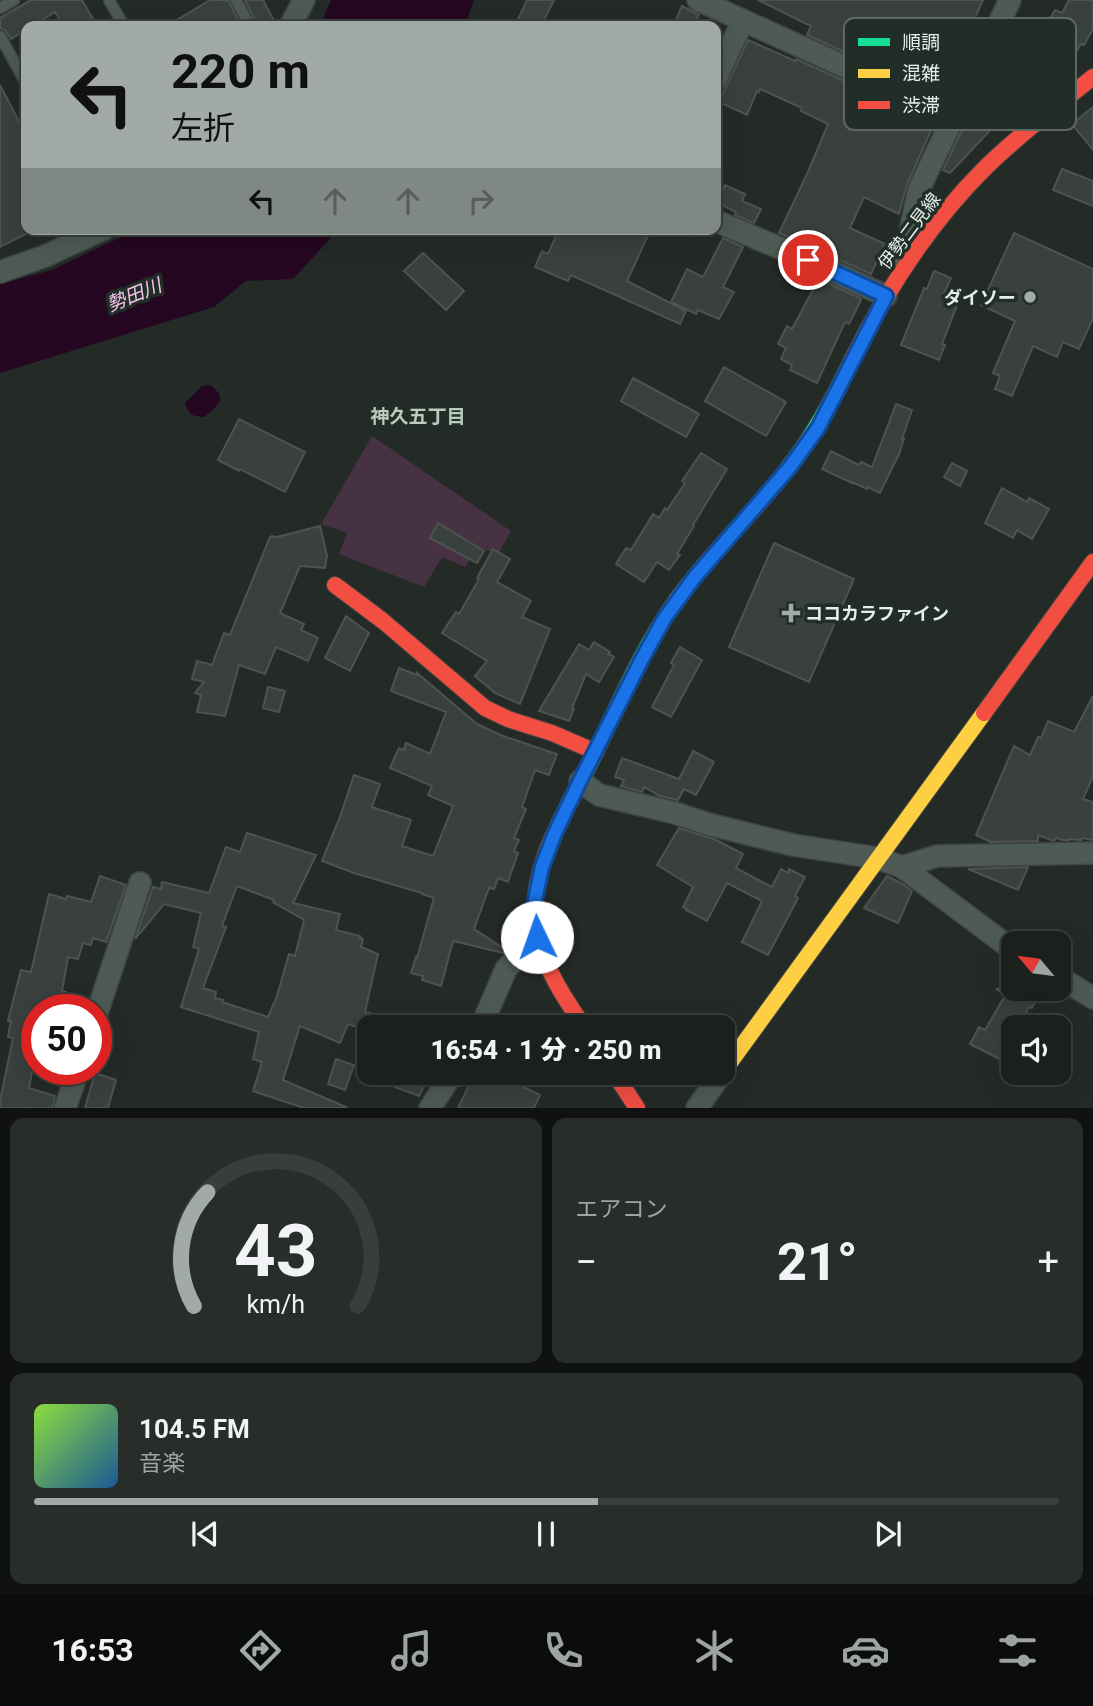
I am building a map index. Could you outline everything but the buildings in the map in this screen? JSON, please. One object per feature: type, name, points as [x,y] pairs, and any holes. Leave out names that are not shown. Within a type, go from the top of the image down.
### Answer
[{"type":"main road","name":"伊勢二見線","points":[[1076,91],[1093,77]]},
{"type":"main road","name":"伊勢二見線","points":[[576,1015],[548,967],[537,937],[535,900],[542,867],[555,833],[642,659],[664,619],[706,562],[790,467],[818,428],[886,296],[931,227],[971,183],[1026,130]]},
{"type":"main road","points":[[735,1054],[1093,562]]},
{"type":"main road","points":[[334,585],[383,621],[485,708],[596,752]]},
{"type":"main road","points":[[622,1085],[637,1108]]},
{"type":"street","points":[[293,21],[304,0]]},
{"type":"street","points":[[698,0],[844,67]]},
{"type":"street","points":[[1001,18],[1010,0]]},
{"type":"street","points":[[721,68],[744,22]]},
{"type":"street","points":[[902,269],[919,189],[947,130]]},
{"type":"street","points":[[721,223],[886,296]]},
{"type":"street","points":[[1,270],[45,256],[91,235]]},
{"type":"street","points":[[580,781],[599,795],[675,813],[733,831],[793,845],[877,858],[902,867],[1001,941]]},
{"type":"street","points":[[902,867],[937,856],[1093,853]]},
{"type":"street","points":[[103,994],[140,883]]},
{"type":"street","points":[[486,1015],[506,969],[537,937]]},
{"type":"street","points":[[1071,984],[1093,998]]},
{"type":"street","points":[[65,1108],[73,1085]]},
{"type":"street","points":[[430,1108],[445,1085]]},
{"type":"street","points":[[697,1108],[713,1085]]},
{"type":"lane","points":[[0,8],[14,0]]},
{"type":"lane","points":[[109,0],[121,21]]},
{"type":"lane","points":[[236,0],[247,21]]},
{"type":"lane","points":[[0,36],[21,74]]},
{"type":"shaded area","points":[[372,436],[511,531],[499,553],[477,548],[465,567],[442,557],[424,587],[339,554],[347,533],[321,524]]},
{"type":"water","points":[[331,0],[474,0],[467,21],[322,21]]},
{"type":"water","name":"勢田川","points":[[125,235],[333,235],[293,279],[246,281],[214,307],[0,373],[0,284],[52,270]]},
{"type":"water","points":[[210,385],[219,393],[220,400],[204,417],[192,414],[185,403],[202,386]]},
{"type":"traffic: fast","points":[[581,781],[638,664],[664,619],[691,581],[795,459],[822,417],[853,358]]},
{"type":"traffic: slow","points":[[735,1055],[984,713]]},
{"type":"traffic: jam","points":[[1076,91],[1093,77]]},
{"type":"traffic: jam","points":[[853,358],[896,281],[929,233],[966,187],[1028,130]]},
{"type":"traffic: jam","points":[[984,713],[1093,562]]},
{"type":"traffic: jam","points":[[335,585],[383,621],[485,708],[596,752]]},
{"type":"traffic: jam","points":[[576,1015],[545,960],[537,935],[535,915],[539,874],[545,855],[581,781]]},
{"type":"traffic: jam","points":[[622,1085],[637,1108]]},
{"type":"place","name":"ダイソー","points":[[1030,297]]},
{"type":"place","name":"ココカラファイン","points":[[791,613]]},
{"type":"district","name":"神久五丁目","points":[[418,416]]},
{"type":"route","points":[[537,937],[535,900],[542,867],[555,833],[642,659],[682,593],[722,543],[790,467],[818,428],[886,296],[808,260]]}]
